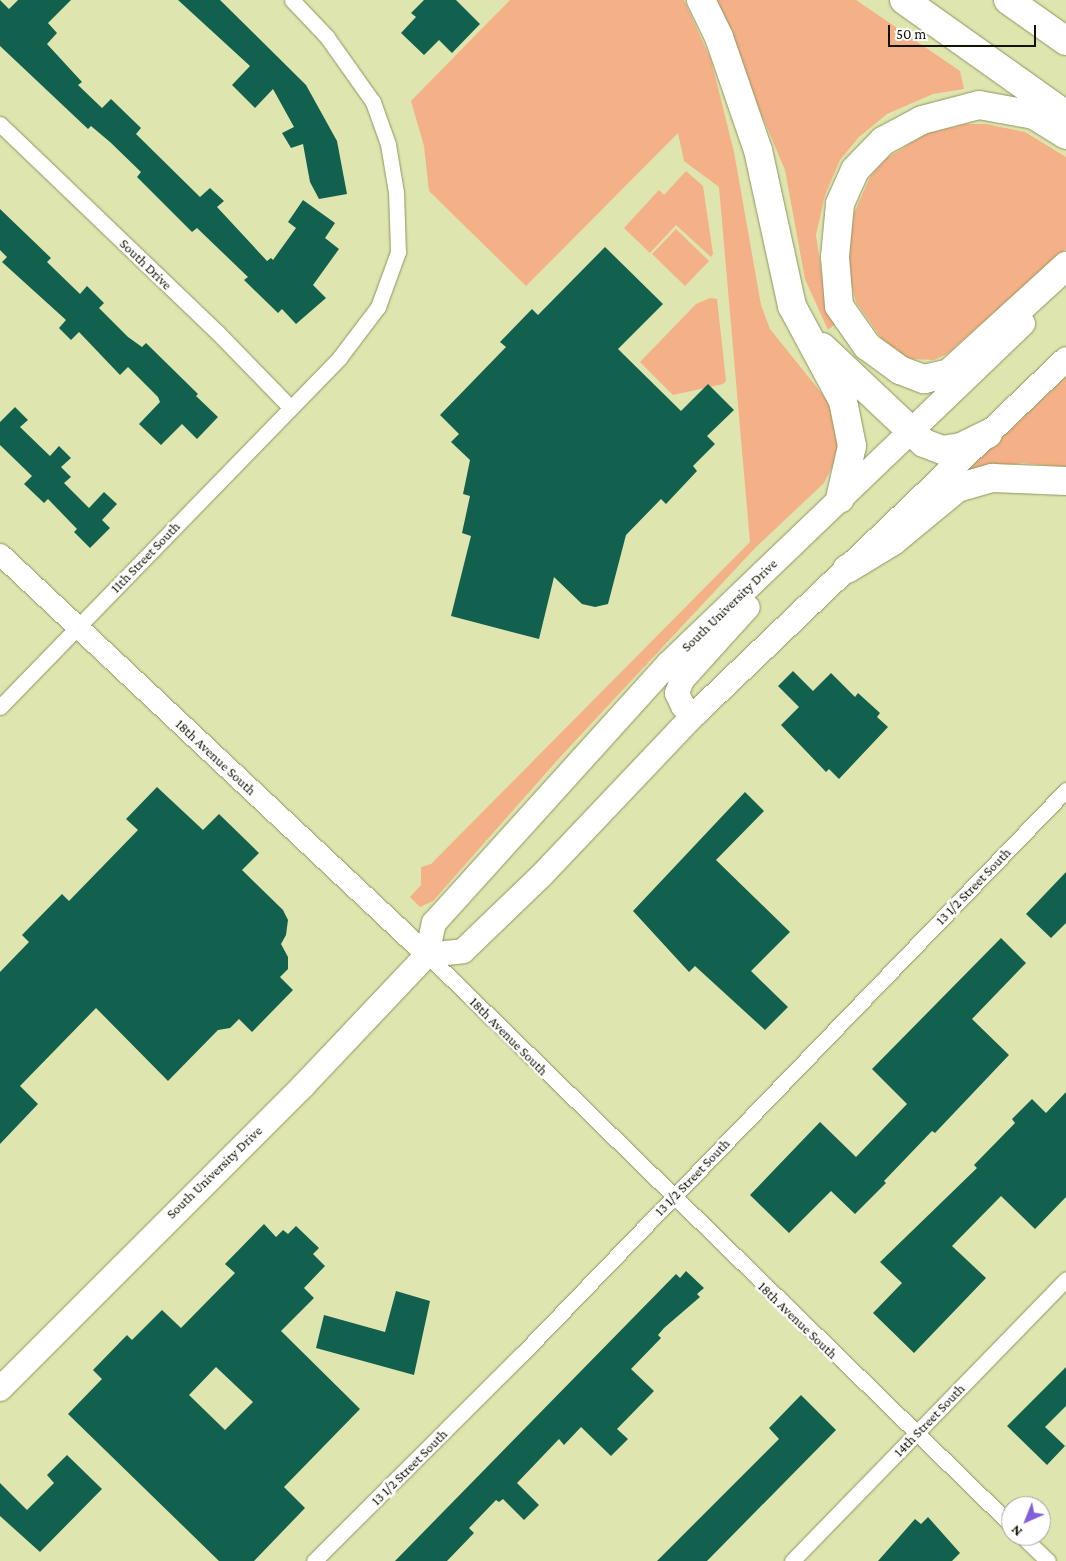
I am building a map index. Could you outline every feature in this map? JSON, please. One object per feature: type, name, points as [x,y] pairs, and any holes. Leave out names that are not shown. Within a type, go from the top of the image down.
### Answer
[{"type":"highway","points":[[701,0],[718,37],[758,150],[792,306],[843,401],[852,446],[840,499]]},
{"type":"highway","points":[[904,0],[1066,115]]},
{"type":"highway","points":[[1008,0],[1066,41]]},
{"type":"highway","points":[[1066,135],[1034,115],[980,105],[922,120],[883,141],[855,170],[840,204],[835,257],[839,306],[867,346],[900,370],[924,379],[949,373],[1066,266]]},
{"type":"highway","points":[[809,337],[924,443],[942,450],[961,447],[988,434]]},
{"type":"highway","points":[[847,569],[893,542],[957,488],[993,478],[1066,481]]},
{"type":"main road","name":"South University Drive","points":[[0,1389],[303,1086],[427,955],[434,923],[668,664],[1066,282]]},
{"type":"main road","points":[[427,955],[463,951],[540,876],[693,716],[1066,359]]},
{"type":"main road","points":[[693,716],[683,706],[677,693],[682,680],[840,499]]},
{"type":"street","name":"11th Street South","points":[[0,707],[289,406],[340,357],[378,307],[398,252],[396,192],[388,144],[374,102],[327,37],[292,0]]},
{"type":"street","name":"South Drive","points":[[0,124],[217,332],[289,406]]},
{"type":"street","name":"18th Avenue South","points":[[0,554],[427,955],[1001,1515]]},
{"type":"street","name":"13 1/2 Street South","points":[[314,1561],[515,1361],[1066,790]]},
{"type":"street","name":"14th Street South","points":[[792,1561],[1066,1280]]},
{"type":"street","points":[[1032,1546],[1048,1561]]},
{"type":"shaded area","points":[[510,0],[684,0],[711,60],[734,152],[761,305],[770,329],[835,410],[842,447],[824,483],[755,548],[562,755],[433,901],[420,907],[410,897],[421,885],[421,867],[431,864],[750,542],[719,187],[684,161],[678,133],[526,286],[429,191],[424,146],[411,101]]},
{"type":"shaded area","points":[[713,0],[856,0],[960,71],[964,89],[933,94],[887,114],[859,137],[840,160],[825,195],[816,235],[823,283],[838,322],[828,330],[805,279],[785,170]]},
{"type":"shaded area","points":[[966,124],[986,124],[1025,132],[1066,157],[1066,249],[947,354],[934,360],[910,359],[888,348],[856,302],[847,269],[852,218],[870,177],[884,160],[925,134]]},
{"type":"shaded area","points":[[686,171],[703,186],[713,254],[711,257],[676,225],[650,253],[624,228],[659,190],[664,195]]},
{"type":"shaded area","points":[[676,229],[709,261],[685,286],[652,254]]},
{"type":"shaded area","points":[[710,298],[717,299],[726,381],[723,384],[673,395],[640,362],[696,304]]},
{"type":"shaded area","points":[[1066,377],[1066,467],[1022,463],[962,475]]},
{"type":"building","points":[[0,0],[9,9],[18,0],[71,0],[48,23],[57,33],[47,44],[82,82],[78,85],[102,108],[111,99],[141,128],[136,134],[200,197],[210,188],[224,201],[217,207],[267,261],[271,258],[273,260],[296,228],[288,222],[303,200],[335,223],[325,238],[339,249],[313,285],[326,298],[296,324],[282,309],[278,313],[244,280],[248,277],[197,228],[192,232],[137,177],[141,172],[110,142],[91,126],[88,129],[0,46]]},
{"type":"building","points":[[178,0],[220,0],[306,85],[337,141],[347,194],[319,199],[310,182],[303,144],[291,148],[282,133],[294,127],[273,89],[255,108],[232,85],[250,66]]},
{"type":"building","points":[[424,0],[456,0],[480,24],[452,53],[439,40],[424,55],[401,33],[416,17],[411,13]]},
{"type":"building","points":[[0,209],[51,258],[47,262],[80,294],[87,286],[104,303],[99,308],[128,337],[142,347],[146,343],[198,394],[196,396],[218,417],[197,439],[182,424],[161,445],[139,424],[160,402],[158,397],[128,367],[120,375],[79,332],[71,340],[59,328],[66,320],[2,262],[7,257],[0,250]]},
{"type":"building","points":[[605,247],[663,304],[618,349],[681,411],[708,384],[734,410],[707,436],[715,444],[693,466],[697,471],[666,504],[661,499],[626,535],[608,604],[595,607],[582,604],[554,577],[539,639],[451,616],[471,536],[462,533],[470,496],[463,494],[470,460],[451,442],[459,434],[440,415],[506,347],[500,342],[532,309],[538,315]]},
{"type":"building","points":[[15,407],[28,420],[20,427],[50,456],[59,446],[71,458],[61,467],[71,477],[64,483],[89,508],[104,492],[117,504],[102,520],[110,528],[90,548],[74,532],[77,529],[48,499],[44,503],[24,484],[32,476],[0,445],[0,422]]},
{"type":"building","points":[[793,671],[813,691],[831,673],[855,697],[858,693],[880,713],[877,717],[888,727],[839,779],[829,769],[826,772],[781,725],[799,707],[778,686]]},
{"type":"building","points":[[157,787],[203,830],[219,814],[259,853],[242,870],[283,910],[288,920],[286,935],[281,944],[288,957],[288,969],[280,977],[293,990],[252,1032],[239,1019],[230,1028],[218,1030],[168,1081],[96,1008],[20,1086],[38,1104],[0,1144],[0,972],[29,942],[22,935],[62,894],[69,901],[138,830],[126,819]]},
{"type":"building","points":[[745,792],[764,811],[716,860],[790,932],[751,971],[788,1007],[765,1030],[695,966],[689,972],[633,911]]},
{"type":"building","points":[[1066,872],[1066,923],[1051,938],[1026,914]]},
{"type":"building","points":[[1001,938],[1026,963],[972,1019],[1009,1055],[935,1133],[932,1131],[884,1181],[886,1183],[855,1214],[831,1191],[789,1233],[750,1195],[820,1122],[856,1157],[907,1104],[872,1069]]},
{"type":"building","points":[[1066,1092],[1066,1197],[1035,1229],[1001,1196],[952,1246],[986,1278],[914,1353],[873,1313],[902,1283],[880,1262],[977,1168],[974,1165],[1015,1123],[1012,1119],[1032,1099],[1046,1113]]},
{"type":"building","points":[[264,1224],[276,1237],[283,1230],[288,1234],[296,1226],[319,1248],[313,1254],[325,1266],[304,1288],[314,1298],[281,1331],[360,1409],[284,1487],[305,1508],[254,1561],[219,1561],[68,1414],[102,1379],[93,1370],[127,1335],[132,1340],[162,1310],[181,1328],[235,1273],[225,1264]],"holes":[[[216,1367],[253,1402],[225,1430],[189,1395]]]},
{"type":"building","points":[[686,1271],[704,1288],[697,1294],[700,1297],[664,1328],[658,1335],[661,1338],[631,1369],[654,1391],[617,1429],[628,1439],[611,1456],[581,1427],[564,1445],[559,1439],[517,1483],[539,1505],[524,1520],[503,1499],[499,1502],[496,1500],[469,1528],[474,1533],[447,1561],[395,1561],[676,1274],[680,1278]]},
{"type":"building","points":[[396,1291],[430,1301],[414,1375],[316,1348],[324,1315],[385,1332]]},
{"type":"building","points":[[1066,1367],[1066,1406],[1045,1427],[1065,1446],[1047,1465],[1007,1426]]},
{"type":"building","points":[[801,1395],[836,1430],[707,1561],[657,1561],[779,1439],[769,1428]]},
{"type":"building","points":[[67,1455],[102,1489],[40,1552],[0,1516],[0,1483],[27,1510],[54,1483],[47,1475]]},
{"type":"building","points":[[928,1517],[960,1553],[952,1561],[878,1561],[915,1519],[921,1524]]}]
